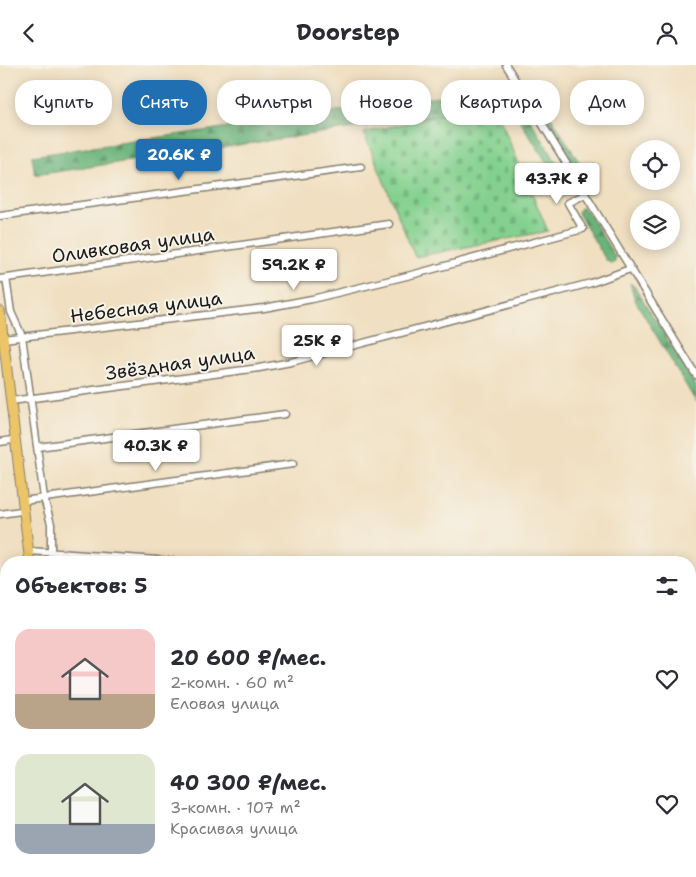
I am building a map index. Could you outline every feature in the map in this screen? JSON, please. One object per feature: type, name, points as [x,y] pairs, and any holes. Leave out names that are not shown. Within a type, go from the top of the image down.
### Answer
[{"type":"main road","points":[[0,311],[2,369],[27,556]]},
{"type":"main road","points":[[2,340],[29,556]]},
{"type":"street","points":[[506,65],[696,375]]},
{"type":"street","points":[[0,216],[361,167]]},
{"type":"street","name":"Небесная улица","points":[[2,340],[264,308],[312,299],[415,274],[583,229],[568,203],[584,195]]},
{"type":"street","name":"Оливковая улица","points":[[3,279],[389,224]]},
{"type":"street","name":"Звёздная улица","points":[[11,401],[291,362],[612,277],[630,269]]},
{"type":"street","points":[[3,279],[10,308],[22,337],[44,498],[51,524],[52,553]]},
{"type":"street","points":[[38,447],[285,414]]},
{"type":"street","points":[[0,441],[12,440]]},
{"type":"street","points":[[23,501],[293,464]]},
{"type":"street","points":[[0,514],[21,511]]},
{"type":"street","points":[[29,551],[97,556]]},
{"type":"green space","points":[[441,96],[441,115],[431,117],[431,97]]},
{"type":"green space","points":[[341,110],[341,125],[374,125],[35,175],[32,156],[242,125],[331,125],[331,112]]},
{"type":"green space","points":[[441,115],[441,125],[502,125],[548,231],[415,257],[364,133],[398,125],[431,125],[431,117]]},
{"type":"green space","points":[[523,125],[533,125],[567,179],[560,184]]},
{"type":"green space","points":[[546,125],[556,125],[588,176],[581,181]]},
{"type":"green space","points":[[580,208],[588,212],[615,257],[615,262],[612,264],[606,260],[579,215],[578,211]]},
{"type":"green space","points":[[630,283],[635,287],[696,386],[696,402],[635,300]]}]
